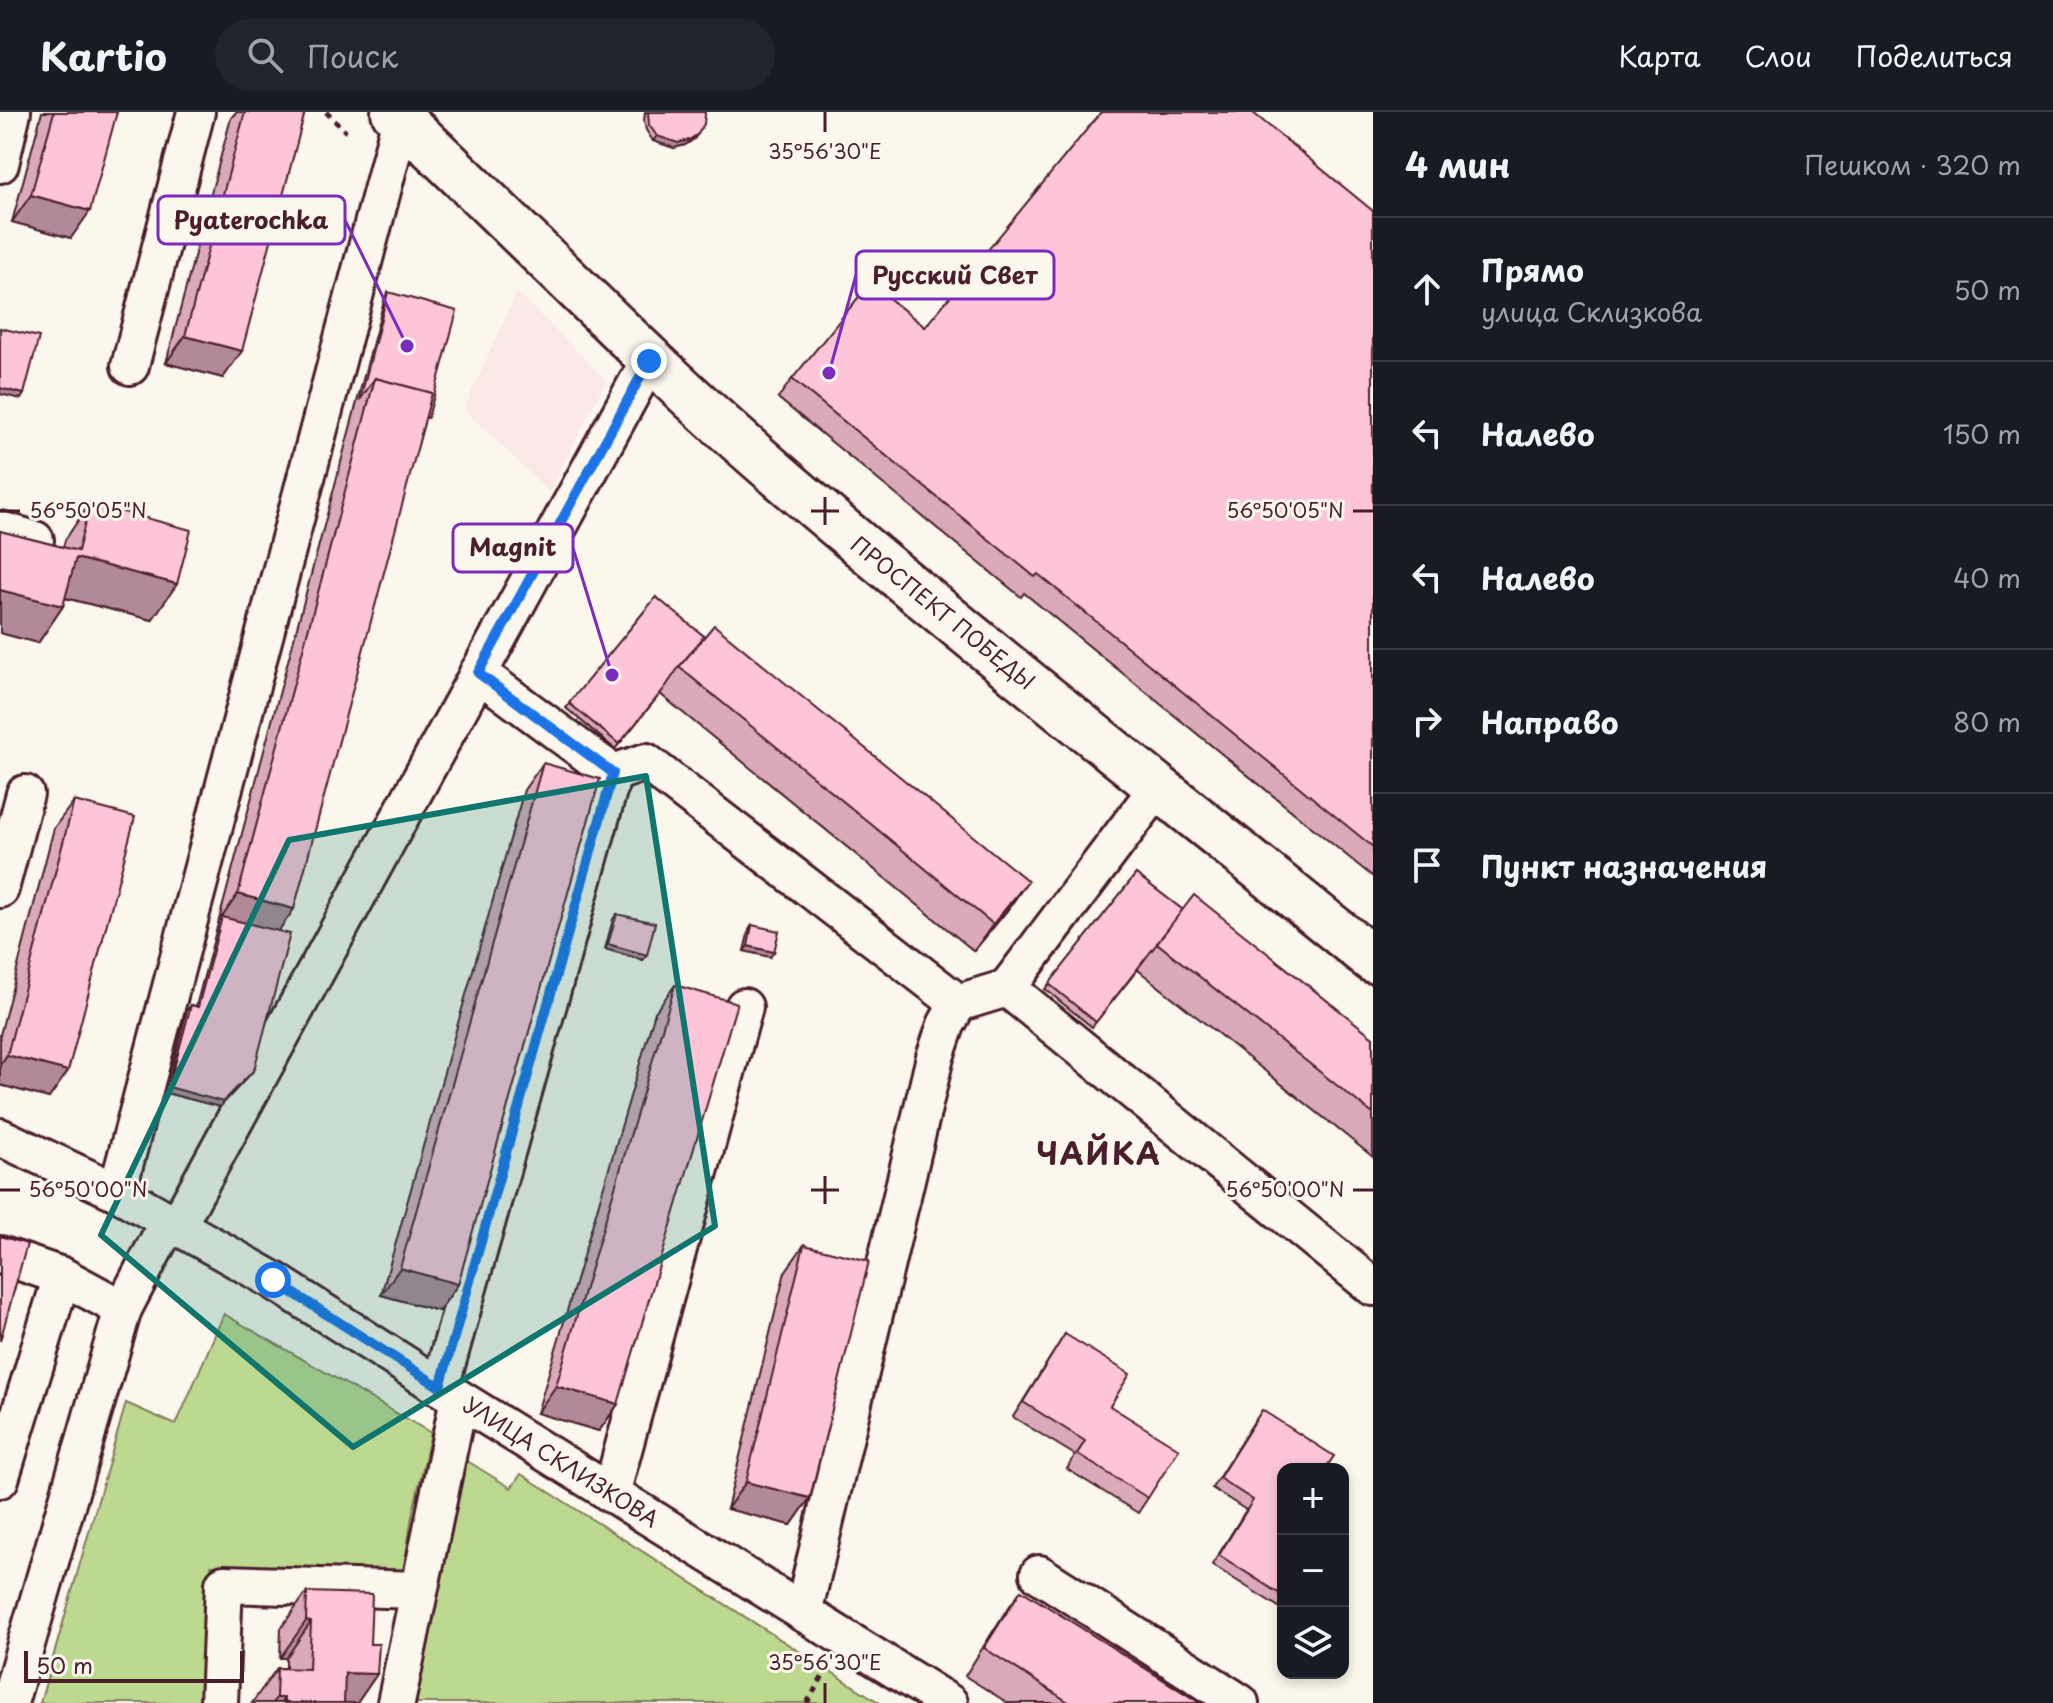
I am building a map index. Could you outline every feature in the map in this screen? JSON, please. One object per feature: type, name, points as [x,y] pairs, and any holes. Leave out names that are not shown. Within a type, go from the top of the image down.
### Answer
[{"type":"main road","name":"ПРОСПЕКТ ПОБЕДЫ","points":[[409,119],[649,361],[790,486],[992,654],[1373,960]]},
{"type":"street","points":[[0,164],[12,112]]},
{"type":"street","points":[[130,366],[196,112]]},
{"type":"street","points":[[117,1192],[409,119]]},
{"type":"street","points":[[9,1703],[123,1309],[161,1236],[178,1224],[649,361]]},
{"type":"street","points":[[0,530],[35,540]]},
{"type":"street","points":[[478,673],[613,773]]},
{"type":"street","points":[[613,773],[646,762],[958,1003]]},
{"type":"street","points":[[396,1703],[419,1590],[450,1393],[613,773]]},
{"type":"street","points":[[803,1613],[935,1057],[946,1025],[958,1003],[1007,988],[1159,786]]},
{"type":"street","points":[[0,889],[25,794]]},
{"type":"street","points":[[1007,988],[1373,1287]]},
{"type":"street","points":[[611,1494],[744,1007]]},
{"type":"street","name":"УЛИЦА СКЛИЗКОВА","points":[[0,1137],[117,1192],[273,1280],[949,1703]]},
{"type":"street","points":[[0,1255],[62,1276],[123,1309]]},
{"type":"street","points":[[0,1479],[62,1276]]},
{"type":"street","points":[[1039,1574],[1240,1703]]},
{"type":"street","points":[[219,1703],[224,1584],[419,1590]]},
{"type":"path","points":[[326,112],[346,132]]},
{"type":"path","points":[[807,1703],[835,1657]]},
{"type":"highlighted area","points":[[646,776],[715,1226],[353,1447],[101,1235],[289,840]]},
{"type":"shaded area","points":[[517,292],[606,380],[549,492],[464,409]]},
{"type":"green space","points":[[224,1314],[431,1433],[412,1516],[403,1575],[211,1566],[205,1703],[40,1703],[126,1403],[176,1425]]},
{"type":"green space","points":[[456,1454],[511,1488],[521,1474],[880,1703],[408,1703]]},
{"type":"building","points":[[54,112],[117,112],[90,211],[31,195]]},
{"type":"building","points":[[245,112],[305,112],[242,351],[185,336]]},
{"type":"building","points":[[648,112],[705,112],[704,124],[698,134],[678,143],[657,136],[649,125]]},
{"type":"building","points":[[1101,112],[1252,112],[1373,211],[1373,847],[1038,574],[1035,577],[792,379],[870,283],[925,327]]},
{"type":"building","points":[[388,292],[457,311],[428,418],[425,417],[432,393],[375,378],[360,400]]},
{"type":"building","points":[[0,328],[39,337],[24,394],[0,388]]},
{"type":"building","points":[[375,378],[432,393],[294,909],[238,894]]},
{"type":"building","points":[[90,503],[191,530],[177,584],[76,558],[63,606],[0,590],[0,531],[78,551]]},
{"type":"building","points":[[656,597],[704,636],[619,744],[569,703]]},
{"type":"building","points":[[714,625],[1028,881],[993,924],[679,667]]},
{"type":"building","points":[[543,763],[600,779],[458,1284],[400,1268]]},
{"type":"building","points":[[74,801],[135,817],[68,1071],[7,1055]]},
{"type":"building","points":[[1136,874],[1183,910],[1096,1022],[1049,984]]},
{"type":"building","points":[[1194,895],[1373,1037],[1373,1114],[1157,943]]},
{"type":"building","points":[[617,914],[655,923],[647,955],[608,944]]},
{"type":"building","points":[[222,917],[290,934],[254,1070],[223,1102],[169,1087],[191,1005],[198,1007]]},
{"type":"building","points":[[752,925],[779,931],[774,952],[748,946]]},
{"type":"building","points":[[675,985],[737,1003],[618,1404],[556,1386]]},
{"type":"building","points":[[0,1236],[27,1244],[0,1341]]},
{"type":"building","points":[[804,1245],[869,1261],[810,1498],[746,1482]]},
{"type":"building","points":[[1065,1334],[1130,1374],[1110,1406],[1179,1449],[1148,1498],[1077,1454],[1085,1441],[1023,1402]]},
{"type":"building","points":[[1262,1410],[1334,1456],[1329,1463],[1277,1463],[1277,1592],[1219,1555],[1253,1500],[1219,1478]]},
{"type":"building","points":[[1021,1590],[1200,1703],[1070,1703],[984,1648]]},
{"type":"building","points":[[307,1592],[372,1594],[370,1644],[379,1644],[377,1674],[345,1673],[344,1703],[284,1703],[284,1698],[276,1698],[277,1668],[309,1669],[311,1622],[306,1621]]},
{"type":"place","name":"Pyaterochka","points":[[407,346]]},
{"type":"place","name":"Русский Свет","points":[[829,373]]},
{"type":"place","name":"Magnit","points":[[612,675]]},
{"type":"district","name":"ЧАЙКА","points":[[1099,1155]]},
{"type":"route","points":[[273,1280],[440,1387],[613,773],[478,673],[649,361]]}]
